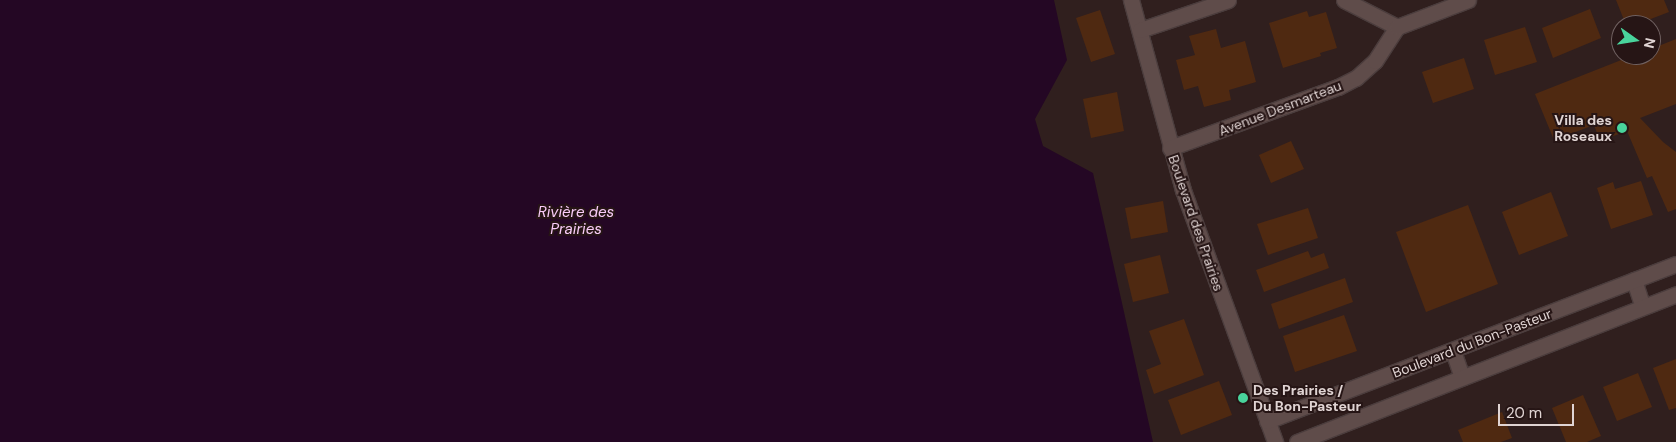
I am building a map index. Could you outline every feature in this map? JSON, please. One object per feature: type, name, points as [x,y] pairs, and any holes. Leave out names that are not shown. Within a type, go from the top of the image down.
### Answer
[{"type":"street","name":"Boulevard des Prairies","points":[[1131,0],[1170,148],[1200,240],[1275,442]]},
{"type":"street","points":[[1140,30],[1228,0]]},
{"type":"street","points":[[1344,0],[1398,27],[1468,0]]},
{"type":"street","name":"Avenue Desmarteau","points":[[1170,148],[1347,83],[1375,61],[1398,27]]},
{"type":"street","name":"Boulevard du Bon-Pasteur","points":[[1267,421],[1676,264]]},
{"type":"street","points":[[1634,280],[1643,307]]},
{"type":"street","name":"Boulevard du Bon-Pasteur","points":[[1297,442],[1676,294]]},
{"type":"street","points":[[1452,351],[1462,377]]},
{"type":"water","name":"Rivière des Prairies","points":[[0,0],[1054,0],[1067,60],[1035,119],[1043,146],[1093,173],[1153,442],[0,442]]},
{"type":"building","points":[[1616,0],[1664,0],[1669,12],[1661,15],[1622,15]]},
{"type":"building","points":[[1590,9],[1601,38],[1553,58],[1542,28]]},
{"type":"building","points":[[1100,10],[1115,54],[1091,62],[1076,18]]},
{"type":"building","points":[[1307,11],[1309,17],[1326,12],[1337,48],[1320,53],[1321,56],[1283,68],[1269,23]]},
{"type":"building","points":[[1525,27],[1537,62],[1495,75],[1484,40]]},
{"type":"building","points":[[1216,29],[1221,48],[1245,41],[1256,82],[1229,90],[1231,100],[1204,107],[1198,86],[1184,90],[1176,60],[1195,55],[1189,36]]},
{"type":"building","name":"Villa des Roseaux","points":[[1676,39],[1676,104],[1640,118],[1663,142],[1676,152],[1676,209],[1668,212],[1652,176],[1647,178],[1627,131],[1600,141],[1594,125],[1554,140],[1535,94],[1611,64],[1661,65],[1661,45]]},
{"type":"building","points":[[1464,58],[1474,89],[1433,103],[1422,72]]},
{"type":"building","points":[[1117,92],[1124,131],[1091,138],[1083,99]]},
{"type":"building","points":[[1291,141],[1304,169],[1271,183],[1259,155]]},
{"type":"building","points":[[1641,181],[1653,215],[1611,229],[1597,188],[1613,182],[1615,189]]},
{"type":"building","points":[[1551,192],[1568,236],[1519,255],[1502,212]]},
{"type":"building","points":[[1163,201],[1168,232],[1131,239],[1125,208]]},
{"type":"building","points":[[1468,205],[1498,284],[1426,312],[1396,232]]},
{"type":"building","points":[[1308,208],[1318,238],[1268,255],[1257,224]]},
{"type":"building","points":[[1308,251],[1311,258],[1324,253],[1329,268],[1264,292],[1256,270]]},
{"type":"building","points":[[1160,255],[1169,293],[1133,302],[1124,264]]},
{"type":"building","points":[[1345,278],[1353,302],[1279,329],[1271,304]]},
{"type":"building","points":[[1344,315],[1357,351],[1295,372],[1283,336]]},
{"type":"building","points":[[1184,319],[1204,375],[1154,394],[1146,370],[1161,364],[1149,331]]},
{"type":"building","points":[[1676,359],[1676,408],[1669,410],[1653,368]]},
{"type":"building","points":[[1638,373],[1652,407],[1617,421],[1603,387]]},
{"type":"building","points":[[1219,381],[1232,415],[1181,435],[1168,400]]},
{"type":"building","points":[[1583,395],[1601,436],[1587,442],[1566,442],[1552,408]]},
{"type":"building","points":[[1502,412],[1512,438],[1501,442],[1463,442],[1458,430]]},
{"type":"place","name":"Villa des Roseaux","points":[[1622,128]]},
{"type":"place","name":"Des Prairies / Du Bon-Pasteur","points":[[1243,398]]}]
